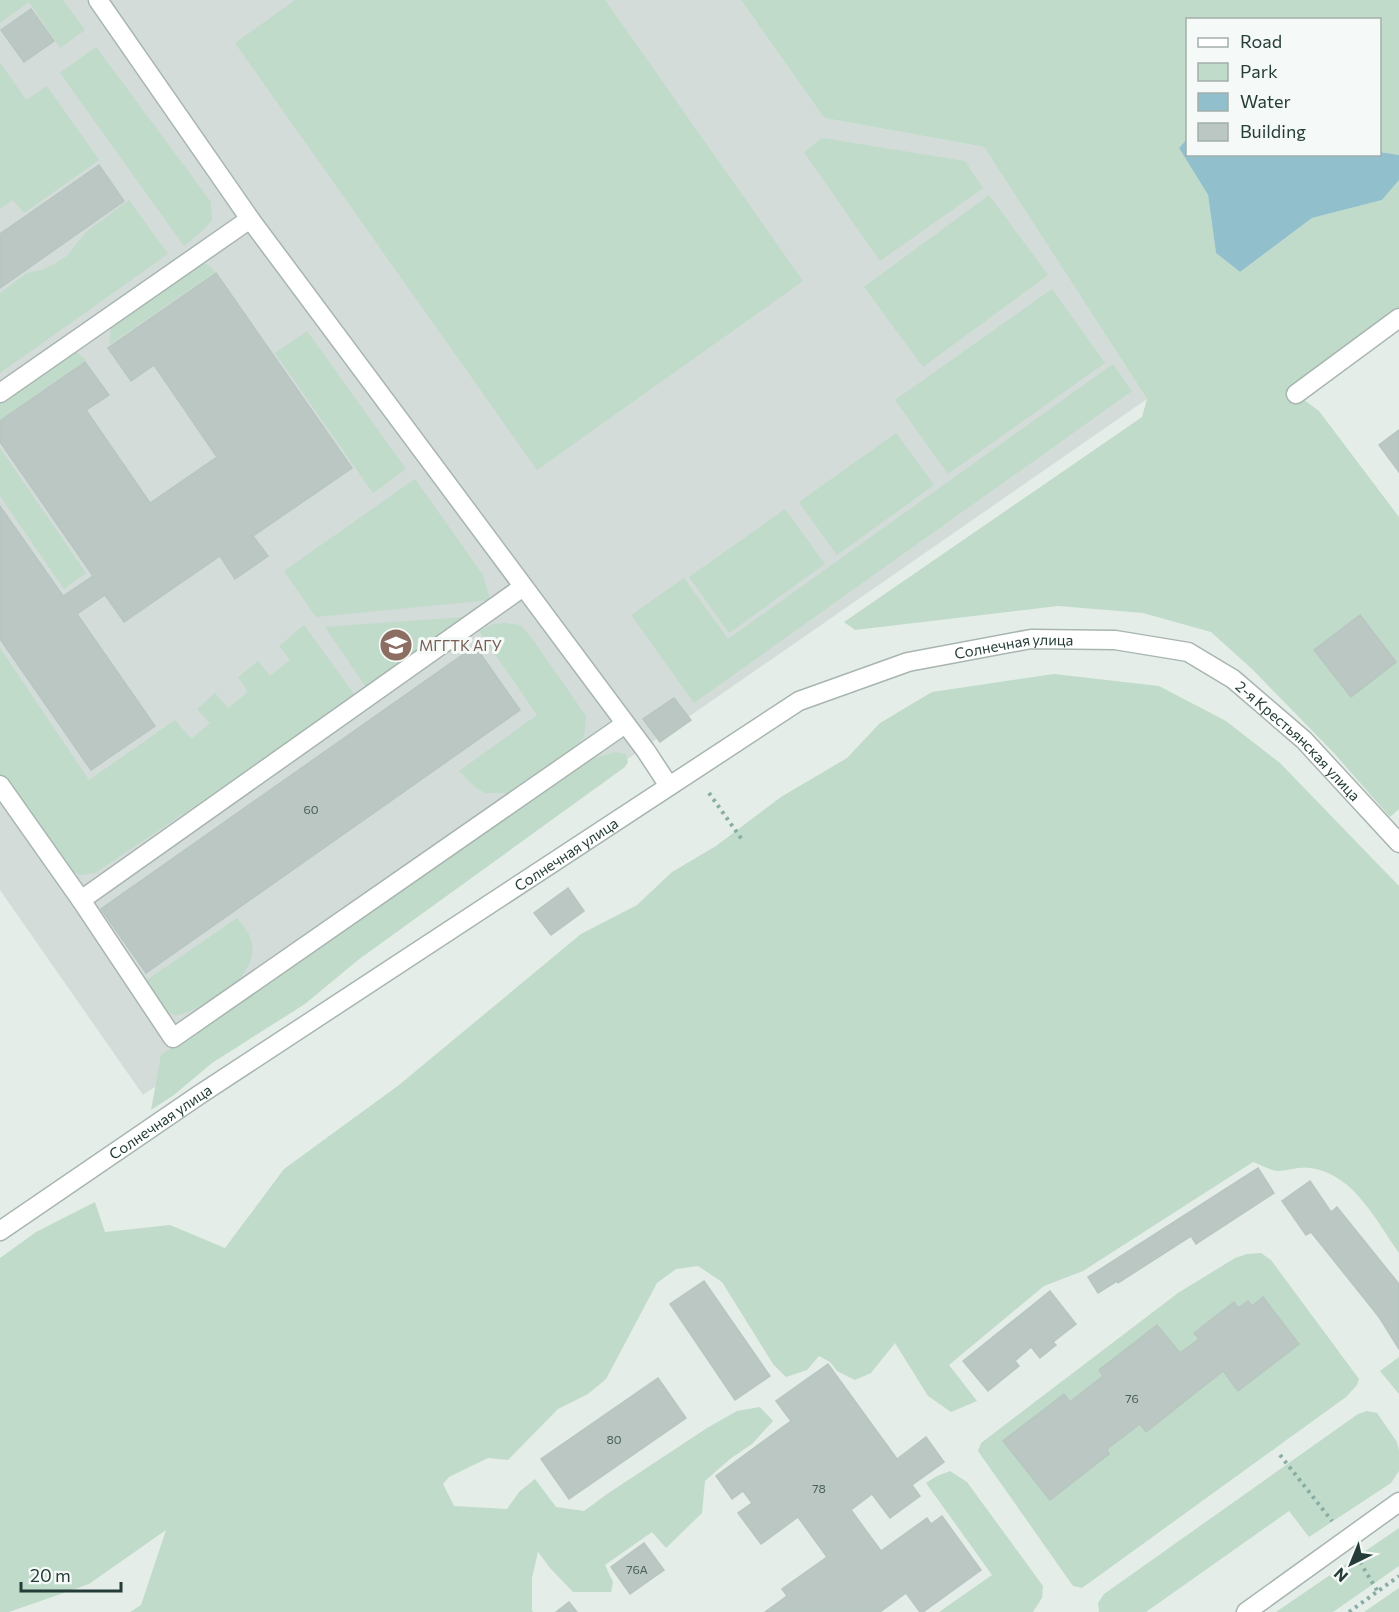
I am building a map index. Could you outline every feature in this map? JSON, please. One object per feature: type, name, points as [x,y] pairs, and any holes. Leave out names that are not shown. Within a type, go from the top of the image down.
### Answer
[{"type":"street","points":[[98,0],[250,219],[646,751],[669,786]]},
{"type":"street","points":[[0,393],[250,219]]},
{"type":"street","points":[[1296,394],[1399,318]]},
{"type":"street","points":[[81,900],[524,587]]},
{"type":"street","name":"Солнечная улица","points":[[0,1232],[209,1088],[798,701],[908,662],[1030,639],[1115,640],[1188,652]]},
{"type":"street","name":"2-я Крестьянская улица","points":[[1188,652],[1233,679],[1304,740],[1397,836]]},
{"type":"street","points":[[0,785],[81,900],[173,1038],[625,724]]},
{"type":"street","points":[[1246,1612],[1399,1502]]},
{"type":"path","points":[[710,793],[743,841]]},
{"type":"path","points":[[1349,1612],[1399,1576]]},
{"type":"shaded area","name":"МГГТК АГУ","points":[[0,0],[741,0],[824,118],[984,147],[1147,399],[143,1095],[0,890]]},
{"type":"green space","points":[[0,0],[63,0],[85,30],[60,48],[29,2],[0,23]]},
{"type":"green space","points":[[295,0],[605,0],[803,281],[537,470],[235,43]]},
{"type":"green space","points":[[741,0],[1399,0],[1399,155],[1381,152],[1381,18],[1186,18],[1186,140],[1179,148],[1208,195],[1216,253],[1240,272],[1312,218],[1382,200],[1399,180],[1399,318],[1296,394],[1319,411],[1399,517],[1399,809],[1390,817],[1333,752],[1252,669],[1211,632],[1143,613],[1058,606],[855,630],[844,622],[1142,417],[1147,399],[984,147],[824,118]]},
{"type":"green space","points":[[96,47],[211,202],[212,220],[184,246],[60,73]]},
{"type":"green space","points":[[0,62],[26,100],[47,86],[99,160],[24,213],[13,200],[0,209]]},
{"type":"green space","points":[[822,138],[965,161],[983,188],[880,261],[804,152]]},
{"type":"green space","points":[[989,195],[1048,275],[923,367],[864,287]]},
{"type":"green space","points":[[129,200],[168,254],[0,373],[0,293],[27,273],[41,270],[67,256],[86,232]]},
{"type":"green space","points":[[206,264],[215,272],[109,345],[111,328],[114,324],[193,269]]},
{"type":"green space","points":[[1052,289],[1105,363],[948,474],[895,400]]},
{"type":"green space","points":[[307,331],[406,469],[373,493],[275,353]]},
{"type":"green space","points":[[73,352],[86,360],[0,420],[0,400]]},
{"type":"green space","points":[[1113,364],[1132,391],[694,703],[631,615],[684,578],[728,639]]},
{"type":"green space","points":[[896,433],[934,485],[837,555],[799,502]]},
{"type":"green space","points":[[0,448],[86,573],[64,589],[0,496]]},
{"type":"green space","points":[[415,479],[483,575],[490,600],[316,617],[284,571]]},
{"type":"green space","points":[[785,509],[825,564],[729,633],[689,577]]},
{"type":"green space","points":[[464,617],[366,687],[325,627]]},
{"type":"green space","points":[[494,624],[520,625],[531,637],[586,716],[584,737],[573,749],[529,782],[508,793],[485,793],[475,787],[459,771],[537,715],[479,631]]},
{"type":"green space","points":[[304,625],[354,694],[329,716],[95,873],[80,875],[65,868],[0,780],[0,648],[89,780],[175,720],[191,739],[210,723],[197,709],[215,693],[228,708],[248,692],[238,677],[258,661],[270,676],[290,660],[279,646]]},
{"type":"green space","points":[[1054,674],[1159,686],[1226,721],[1280,763],[1399,886],[1399,1253],[1363,1201],[1340,1180],[1326,1172],[1311,1168],[1276,1171],[1253,1162],[1083,1271],[1044,1286],[949,1365],[977,1401],[951,1412],[928,1396],[895,1343],[871,1373],[855,1380],[837,1371],[830,1362],[819,1356],[807,1370],[786,1377],[773,1364],[722,1282],[698,1266],[676,1269],[657,1283],[606,1379],[588,1394],[558,1409],[508,1460],[488,1458],[449,1477],[443,1484],[454,1506],[507,1509],[519,1492],[535,1479],[556,1507],[584,1511],[707,1428],[737,1411],[760,1407],[773,1421],[752,1444],[730,1459],[705,1481],[702,1513],[666,1548],[652,1532],[605,1565],[613,1582],[611,1592],[573,1592],[538,1552],[532,1578],[533,1612],[130,1612],[141,1605],[166,1530],[89,1584],[9,1612],[0,1612],[0,1258],[36,1232],[95,1202],[105,1232],[170,1225],[225,1248],[284,1169],[399,1085],[581,934],[637,905],[672,872],[716,846],[781,797],[847,758],[880,723],[932,692]]},
{"type":"green space","points":[[615,752],[626,754],[628,762],[625,767],[358,960],[305,1004],[212,1063],[174,1095],[151,1110],[161,1055],[595,758]]},
{"type":"green space","points":[[237,918],[249,935],[253,950],[246,970],[236,983],[207,1003],[189,1012],[170,1014],[157,1002],[144,982]]},
{"type":"green space","points":[[1261,1253],[1271,1260],[1359,1379],[1357,1385],[1346,1397],[1082,1588],[1073,1586],[978,1451],[981,1443],[1178,1293],[1235,1258]]},
{"type":"green space","points":[[1399,1357],[1399,1394],[1380,1371]]},
{"type":"green space","points":[[1367,1411],[1377,1413],[1397,1442],[1399,1471],[1391,1483],[1309,1537],[1289,1511],[1146,1612],[1099,1612],[1098,1603],[1104,1594],[1358,1414]]},
{"type":"green space","points":[[950,1471],[967,1482],[1043,1586],[1042,1598],[1033,1612],[939,1612],[992,1575],[926,1483]]},
{"type":"green space","points":[[1399,1528],[1399,1566],[1333,1612],[1276,1612]]},
{"type":"green space","points":[[1399,1588],[1399,1612],[1364,1612]]},
{"type":"water","points":[[1186,140],[1186,156],[1381,156],[1381,152],[1399,155],[1399,180],[1382,200],[1312,218],[1240,272],[1216,253],[1208,195],[1179,148]]},
{"type":"building","points":[[31,9],[54,41],[24,62],[1,30]]},
{"type":"building","points":[[99,165],[124,201],[0,288],[0,234]]},
{"type":"building","points":[[216,273],[352,468],[253,536],[268,556],[235,579],[220,556],[124,622],[105,595],[77,614],[155,726],[91,770],[0,639],[0,506],[63,596],[93,576],[0,442],[0,421],[85,362],[109,395],[86,410],[150,503],[217,457],[154,365],[131,381],[108,348]]},
{"type":"building","points":[[1399,430],[1399,472],[1379,445]]},
{"type":"building","points":[[1360,615],[1396,662],[1351,697],[1314,650]]},
{"type":"building","points":[[475,646],[520,710],[146,973],[101,909]]},
{"type":"building","points":[[674,698],[691,720],[660,742],[643,719]]},
{"type":"building","points":[[568,888],[584,911],[551,935],[534,913]]},
{"type":"building","points":[[1258,1168],[1274,1193],[1196,1244],[1191,1236],[1118,1283],[1117,1281],[1098,1293],[1088,1277]]},
{"type":"building","points":[[1310,1181],[1331,1212],[1337,1207],[1399,1284],[1399,1349],[1379,1317],[1311,1232],[1306,1235],[1282,1201]]},
{"type":"building","points":[[704,1281],[770,1376],[735,1400],[670,1304]]},
{"type":"building","points":[[1050,1291],[1076,1324],[1053,1342],[1056,1345],[1040,1358],[1031,1347],[1015,1361],[1019,1366],[988,1391],[963,1361]]},
{"type":"building","points":[[1263,1297],[1299,1344],[1238,1391],[1223,1371],[1146,1432],[1140,1424],[1107,1449],[1109,1454],[1050,1500],[1003,1441],[1064,1394],[1070,1402],[1103,1376],[1099,1370],[1157,1325],[1180,1353],[1199,1339],[1194,1333],[1234,1302],[1238,1308],[1248,1301],[1252,1306]]},
{"type":"building","points":[[828,1364],[897,1459],[926,1437],[944,1462],[912,1485],[920,1496],[890,1518],[872,1494],[851,1510],[881,1551],[927,1518],[931,1524],[942,1516],[981,1570],[923,1612],[920,1612],[906,1593],[880,1612],[765,1612],[787,1596],[782,1589],[827,1557],[798,1517],[761,1544],[738,1513],[752,1503],[743,1491],[732,1499],[716,1476],[791,1421],[776,1401]]},
{"type":"building","points":[[658,1378],[686,1418],[569,1499],[541,1459]]},
{"type":"building","points":[[644,1543],[664,1570],[630,1594],[611,1567]]},
{"type":"building","points":[[569,1602],[577,1612],[556,1612]]},
{"type":"place","name":"МГГТК АГУ","points":[[396,645]]}]
